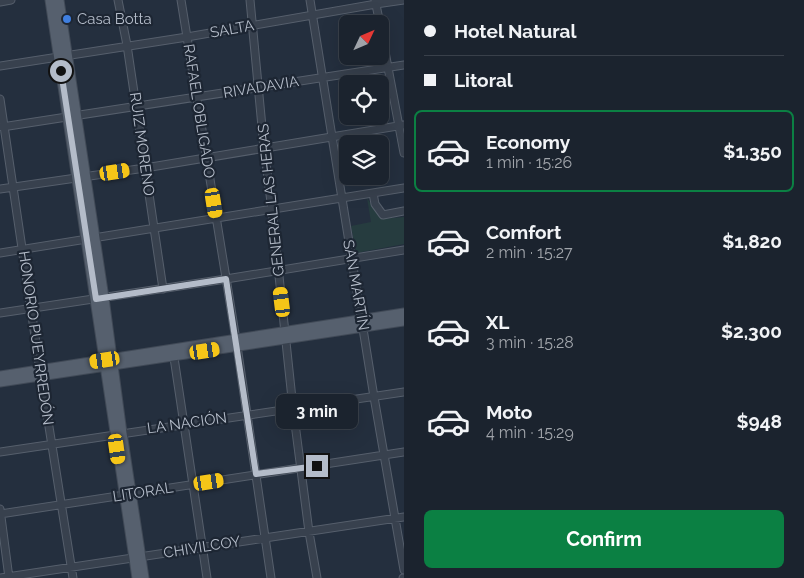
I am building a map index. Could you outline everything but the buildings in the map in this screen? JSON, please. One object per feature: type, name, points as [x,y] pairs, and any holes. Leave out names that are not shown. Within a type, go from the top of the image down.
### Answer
[{"type":"main road","points":[[50,0],[63,55]]},
{"type":"main road","points":[[59,0],[63,55],[137,557],[137,578]]},
{"type":"main road","points":[[363,324],[404,313]]},
{"type":"main road","points":[[0,382],[41,373],[173,352],[363,324],[404,321]]},
{"type":"main road","points":[[0,376],[41,373]]},
{"type":"main road","points":[[137,557],[144,578]]},
{"type":"street","points":[[0,2],[11,0]]},
{"type":"street","name":"RUIZ MORENO","points":[[118,0],[127,45],[163,289]]},
{"type":"street","name":"RAFAEL OBLIGADO","points":[[181,0],[208,157],[271,578]]},
{"type":"street","name":"GENERAL LAS HERAS","points":[[250,0],[278,271],[309,532],[317,578]]},
{"type":"street","name":"SAN MARTÍN","points":[[310,0],[404,570]]},
{"type":"street","name":"SALTA","points":[[0,66],[253,26],[375,2],[404,0]]},
{"type":"street","points":[[375,2],[378,15]]},
{"type":"street","name":"RIVADAVIA","points":[[2,127],[404,65]]},
{"type":"street","points":[[388,67],[402,125],[404,153]]},
{"type":"street","name":"HONORIO PUEYRREDÓN","points":[[0,98],[2,127],[23,249],[73,578]]},
{"type":"street","points":[[0,189],[145,168],[402,125]]},
{"type":"street","points":[[0,252],[404,188]]},
{"type":"street","points":[[373,193],[376,204],[383,215],[404,211]]},
{"type":"street","points":[[0,313],[100,299],[404,250]]},
{"type":"street","points":[[173,352],[207,578]]},
{"type":"street","name":"LA NACIÓN","points":[[0,452],[404,392]]},
{"type":"street","name":"LITORAL","points":[[0,512],[127,495],[404,452]]},
{"type":"street","points":[[0,512],[9,577]]},
{"type":"street","name":"CHIVILCOY","points":[[0,578],[404,517]]},
{"type":"green space","points":[[367,198],[381,219],[404,217],[404,244],[356,253],[351,226],[371,222]]},
{"type":"place","name":"Casa Botta","points":[[67,19]]},
{"type":"route","points":[[61,71],[96,299],[226,279],[256,474],[317,466]]}]
